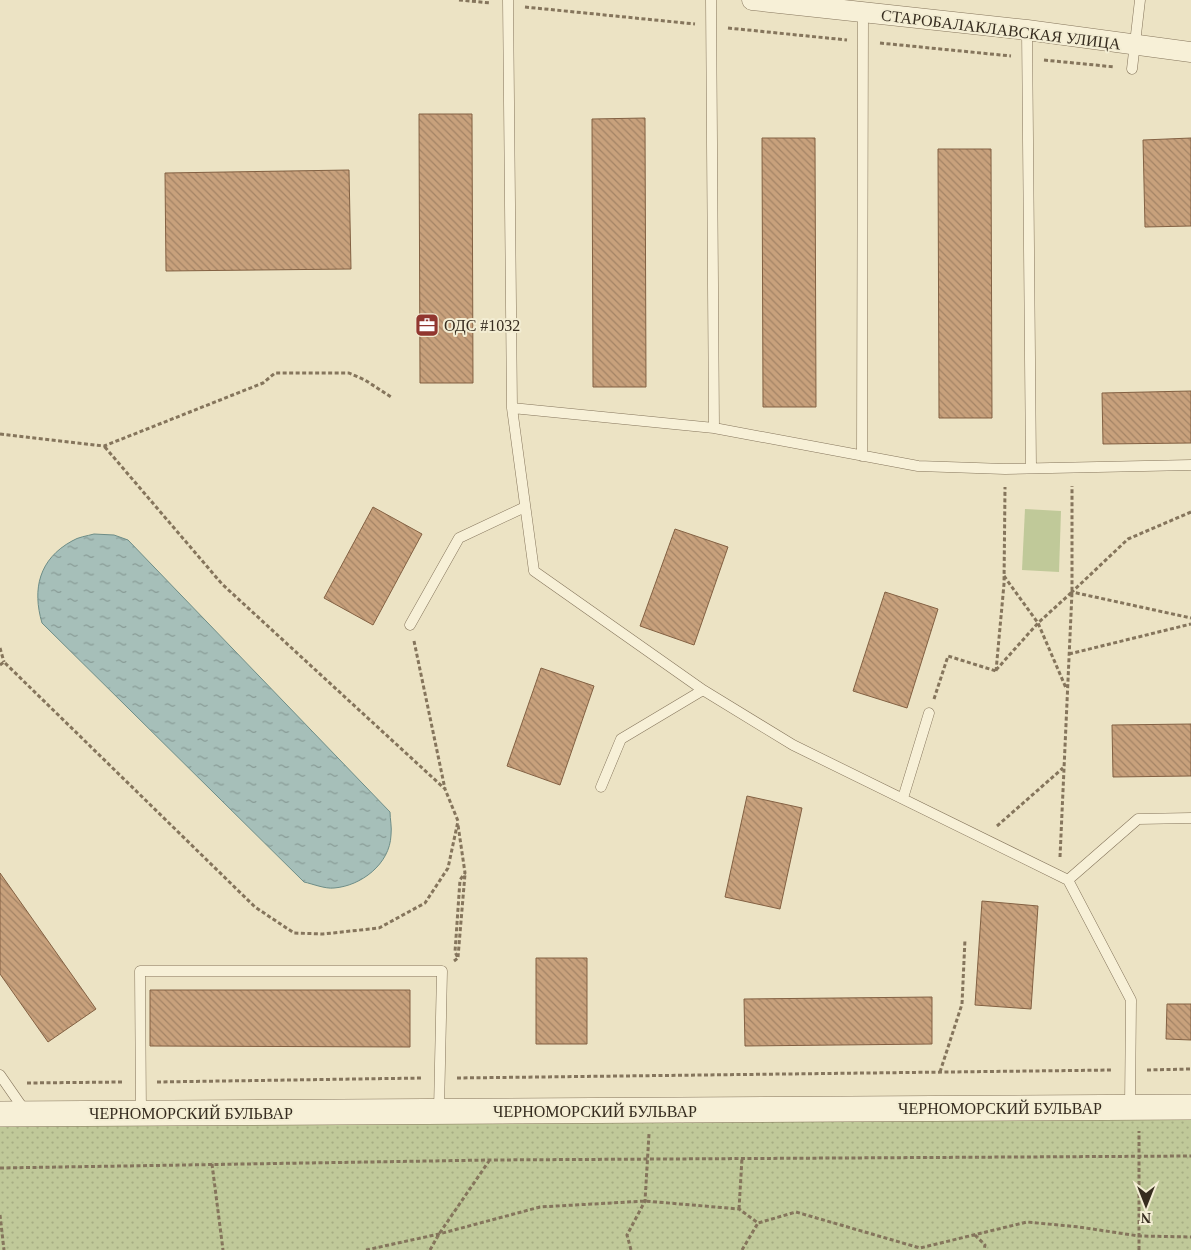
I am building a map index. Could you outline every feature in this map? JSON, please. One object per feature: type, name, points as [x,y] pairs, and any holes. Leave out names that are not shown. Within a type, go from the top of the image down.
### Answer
[{"type":"street","name":"СТАРОБАЛАКЛАВСКАЯ УЛИЦА","points":[[752,0],[808,3],[863,13],[1027,30],[1191,52]]},
{"type":"street","name":"ЧЕРНОМОРСКИЙ БУЛЬВАР","points":[[0,1114],[439,1111],[1134,1115],[1191,1107]]},
{"type":"lane","points":[[710,0],[714,428]]},
{"type":"lane","points":[[1132,69],[1140,0]]},
{"type":"lane","points":[[508,3],[512,408],[534,571],[703,690],[793,745],[1068,880],[1130,1000],[1130,1070],[1134,1115]]},
{"type":"lane","points":[[862,456],[863,13]]},
{"type":"lane","points":[[1027,30],[1031,468]]},
{"type":"lane","points":[[512,408],[714,428],[918,466],[1005,469],[1191,465]]},
{"type":"lane","points":[[410,626],[459,538],[525,507]]},
{"type":"lane","points":[[601,787],[620,739],[703,690]]},
{"type":"lane","points":[[903,798],[929,713]]},
{"type":"lane","points":[[1068,880],[1138,819],[1191,818]]},
{"type":"lane","points":[[142,1114],[140,971],[442,971],[439,1111]]},
{"type":"lane","points":[[3,1079],[27,1114]]},
{"type":"path","points":[[459,0],[508,3],[710,26],[1132,69]]},
{"type":"path","points":[[0,434],[104,446],[263,383],[275,373],[348,373],[365,380],[391,397]]},
{"type":"path","points":[[104,446],[222,584],[445,789]]},
{"type":"path","points":[[1059,875],[1072,592],[1072,468]]},
{"type":"path","points":[[996,670],[1004,576],[1005,469]]},
{"type":"path","points":[[996,670],[1038,623],[1128,540],[1191,512]]},
{"type":"path","points":[[1004,576],[1038,623],[1068,691]]},
{"type":"path","points":[[1072,592],[1191,618]]},
{"type":"path","points":[[1069,654],[1191,624]]},
{"type":"path","points":[[410,626],[445,789],[458,821],[465,873],[460,880],[455,952],[458,958],[442,971]]},
{"type":"path","points":[[0,648],[4,662],[255,907],[294,933],[323,934],[380,928],[425,903],[448,868],[458,821]]},
{"type":"path","points":[[929,713],[948,656],[996,670]]},
{"type":"path","points":[[0,665],[4,662]]},
{"type":"path","points":[[984,838],[1064,767]]},
{"type":"path","points":[[940,1072],[962,1004],[965,939]]},
{"type":"path","points":[[3,1079],[141,1082],[1191,1069]]},
{"type":"path","points":[[1134,1115],[1140,1156],[1139,1250]]},
{"type":"path","points":[[0,1168],[490,1160],[1191,1156]]},
{"type":"path","points":[[739,1209],[742,1158]]},
{"type":"path","points":[[631,1250],[627,1235],[645,1201],[648,1159]]},
{"type":"path","points":[[430,1250],[490,1160]]},
{"type":"path","points":[[212,1164],[223,1250]]},
{"type":"path","points":[[366,1250],[439,1234],[540,1207],[645,1201],[739,1209],[758,1223]]},
{"type":"path","points":[[742,1250],[758,1223],[796,1212],[924,1250]]},
{"type":"path","points":[[0,1215],[4,1250]]},
{"type":"path","points":[[920,1248],[1027,1222],[1139,1236],[1191,1237]]},
{"type":"path","points":[[974,1234],[985,1245],[984,1250]]},
{"type":"green space","points":[[1025,509],[1061,511],[1059,572],[1022,570]]},
{"type":"green space","points":[[1191,1115],[1191,1250],[0,1250],[0,1126]]},
{"type":"water","points":[[94,534],[114,535],[128,540],[390,812],[391,832],[389,846],[380,864],[372,872],[354,883],[334,888],[304,882],[42,623],[39,610],[38,587],[45,566],[61,548],[72,541]]},
{"type":"building","points":[[419,114],[472,114],[473,383],[420,383]]},
{"type":"building","points":[[645,118],[646,387],[593,387],[592,119]]},
{"type":"building","points":[[762,138],[815,138],[816,407],[763,407]]},
{"type":"building","points":[[1191,138],[1191,226],[1145,227],[1143,140]]},
{"type":"building","points":[[938,149],[991,149],[992,418],[939,418]]},
{"type":"building","points":[[349,170],[351,269],[166,271],[165,173]]},
{"type":"building","points":[[1191,391],[1191,443],[1103,444],[1102,393]]},
{"type":"building","points":[[373,507],[422,534],[373,625],[324,598]]},
{"type":"building","points":[[675,529],[728,547],[694,645],[640,626]]},
{"type":"building","points":[[885,592],[938,609],[907,708],[853,691]]},
{"type":"building","points":[[541,668],[594,686],[560,785],[507,766]]},
{"type":"building","points":[[1191,724],[1191,776],[1113,777],[1112,725]]},
{"type":"building","points":[[747,796],[802,808],[780,909],[725,897]]},
{"type":"building","points":[[0,873],[96,1009],[48,1042],[0,974]]},
{"type":"building","points":[[982,901],[1038,906],[1031,1009],[975,1005]]},
{"type":"building","points":[[536,958],[587,958],[587,1044],[536,1044]]},
{"type":"building","points":[[150,990],[410,990],[410,1047],[150,1046]]},
{"type":"building","points":[[932,997],[932,1044],[745,1046],[744,999]]},
{"type":"building","points":[[1167,1004],[1191,1004],[1191,1040],[1166,1039]]},
{"type":"place","name":"ОДС #1032","points":[[427,325]]}]
